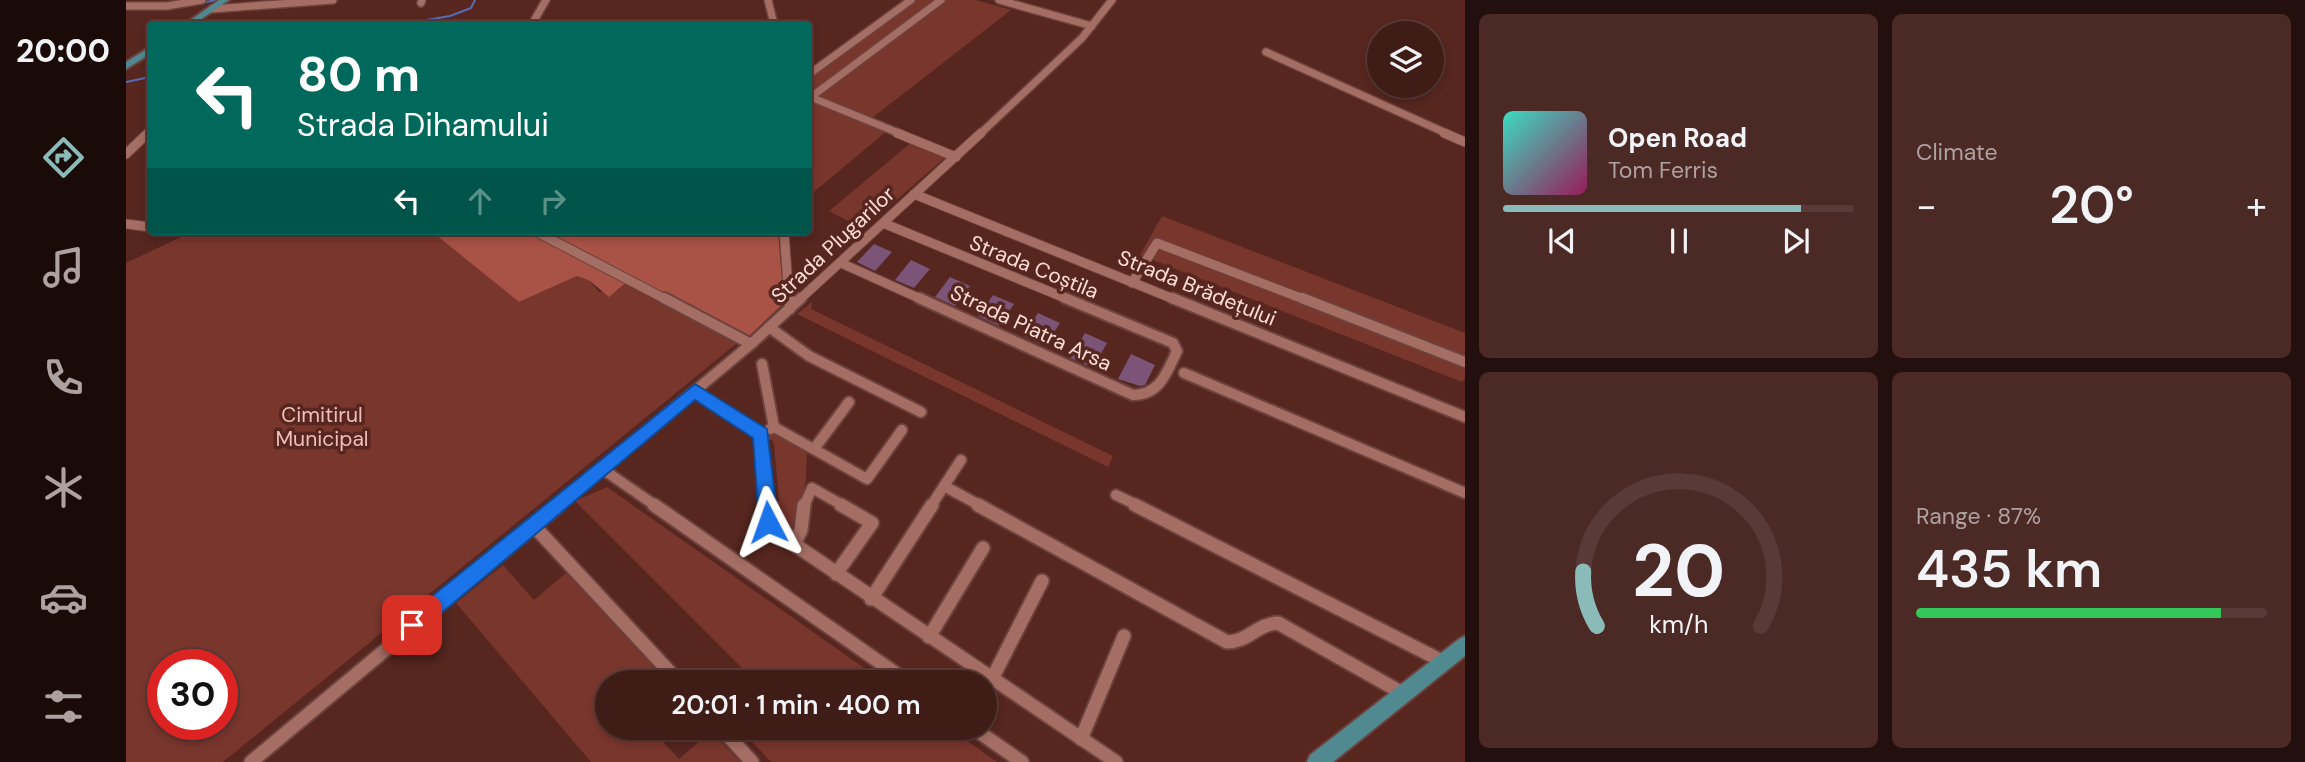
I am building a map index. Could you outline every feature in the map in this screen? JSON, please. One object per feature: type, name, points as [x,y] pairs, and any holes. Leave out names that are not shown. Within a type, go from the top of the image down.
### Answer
[{"type":"main road","points":[[194,21],[225,0]]},
{"type":"main road","points":[[126,66],[147,52]]},
{"type":"main road","points":[[1317,762],[1465,645]]},
{"type":"street","points":[[126,6],[167,6],[202,0]]},
{"type":"street","points":[[212,9],[333,0]]},
{"type":"street","points":[[533,21],[546,0]]},
{"type":"street","points":[[768,0],[773,21]]},
{"type":"street","points":[[812,72],[911,0]]},
{"type":"street","points":[[812,96],[941,0]]},
{"type":"street","points":[[999,0],[1092,26]]},
{"type":"street","name":"Strada Plugarilor","points":[[251,762],[751,344],[1054,66],[1092,26],[1112,0]]},
{"type":"street","points":[[1266,52],[1465,142]]},
{"type":"street","points":[[812,98],[956,157]]},
{"type":"street","points":[[126,154],[147,134]]},
{"type":"street","name":"Strada Brădețului","points":[[914,194],[1465,417]]},
{"type":"street","name":"Strada Coștila","points":[[883,223],[1172,343]]},
{"type":"street","points":[[126,224],[147,227]]},
{"type":"street","points":[[543,235],[751,344]]},
{"type":"street","points":[[784,235],[790,309]]},
{"type":"street","points":[[1132,283],[1152,248],[1157,243],[1163,244],[1465,362]]},
{"type":"street","name":"Strada Piatra Arsa","points":[[841,262],[1133,395],[1144,396],[1156,390],[1177,351],[1172,343]]},
{"type":"street","points":[[769,327],[809,356],[921,412]]},
{"type":"street","points":[[762,364],[774,427]]},
{"type":"street","points":[[1184,373],[1465,493]]},
{"type":"street","points":[[695,391],[761,434]]},
{"type":"street","points":[[814,449],[849,402]]},
{"type":"street","points":[[761,434],[774,427]]},
{"type":"street","points":[[774,427],[867,479],[902,430]]},
{"type":"street","points":[[761,434],[768,522],[836,575],[978,670]]},
{"type":"street","points":[[872,599],[961,460]]},
{"type":"street","points":[[601,468],[891,670]]},
{"type":"street","points":[[944,486],[1227,642],[1241,642],[1263,624],[1278,623],[1404,694]]},
{"type":"street","points":[[794,544],[803,531],[805,504],[812,488],[872,523],[836,575]]},
{"type":"street","points":[[1116,495],[1444,662]]},
{"type":"street","points":[[533,525],[668,670]]},
{"type":"street","points":[[929,637],[983,548]]},
{"type":"street","points":[[997,670],[1042,581]]},
{"type":"street","points":[[1080,739],[1124,636]]},
{"type":"street","points":[[997,682],[1116,762]]},
{"type":"street","points":[[732,740],[752,762]]},
{"type":"street","points":[[990,740],[1022,762]]},
{"type":"green space","points":[[915,0],[976,0],[1011,10],[872,118],[812,96],[812,74]]},
{"type":"green space","points":[[812,100],[887,131],[812,194]]},
{"type":"green space","points":[[913,141],[947,156],[863,229],[829,211]]},
{"type":"green space","points":[[1162,216],[1465,333],[1465,378],[1462,382],[1140,255]]},
{"type":"green space","name":"Cimitirul Municipal","points":[[186,235],[436,235],[519,302],[577,276],[590,281],[599,292],[618,291],[626,283],[736,344],[223,762],[126,762],[126,263]]},
{"type":"green space","points":[[812,302],[811,309],[1113,456],[1108,467],[797,314]]},
{"type":"green space","points":[[772,434],[784,436],[807,450],[806,479],[796,539],[771,522],[770,502],[779,501],[774,444],[772,440],[765,440]]},
{"type":"green space","points":[[607,487],[867,670],[744,670],[575,501]]},
{"type":"green space","points":[[503,565],[534,600],[566,573],[657,670],[595,670],[595,740],[661,740],[679,759],[701,740],[719,740],[740,762],[591,762],[456,603]]},
{"type":"green space","points":[[750,740],[966,740],[997,762],[771,762]]},
{"type":"shaded area","points":[[436,235],[538,235],[626,283],[609,297],[590,281],[577,276],[519,302]]},
{"type":"shaded area","points":[[554,235],[778,235],[784,303],[748,337]]},
{"type":"building","points":[[874,244],[892,252],[875,271],[857,262]]},
{"type":"building","points":[[911,260],[930,269],[914,288],[895,280]]},
{"type":"building","points":[[950,277],[970,286],[955,306],[935,297]]},
{"type":"building","points":[[993,295],[1014,304],[999,326],[978,316]]},
{"type":"building","points":[[1038,313],[1060,323],[1045,346],[1023,336]]},
{"type":"building","points":[[1085,333],[1107,343],[1093,368],[1070,358]]},
{"type":"building","points":[[1131,354],[1155,365],[1145,385],[1118,379]]},
{"type":"waterway","points":[[202,3],[215,0]]},
{"type":"waterway","points":[[421,21],[450,16],[471,8],[475,0]]},
{"type":"waterway","points":[[126,10],[168,9]]},
{"type":"waterway","points":[[126,82],[147,78]]},
{"type":"route","points":[[412,625],[695,391],[761,434],[768,522]]}]
